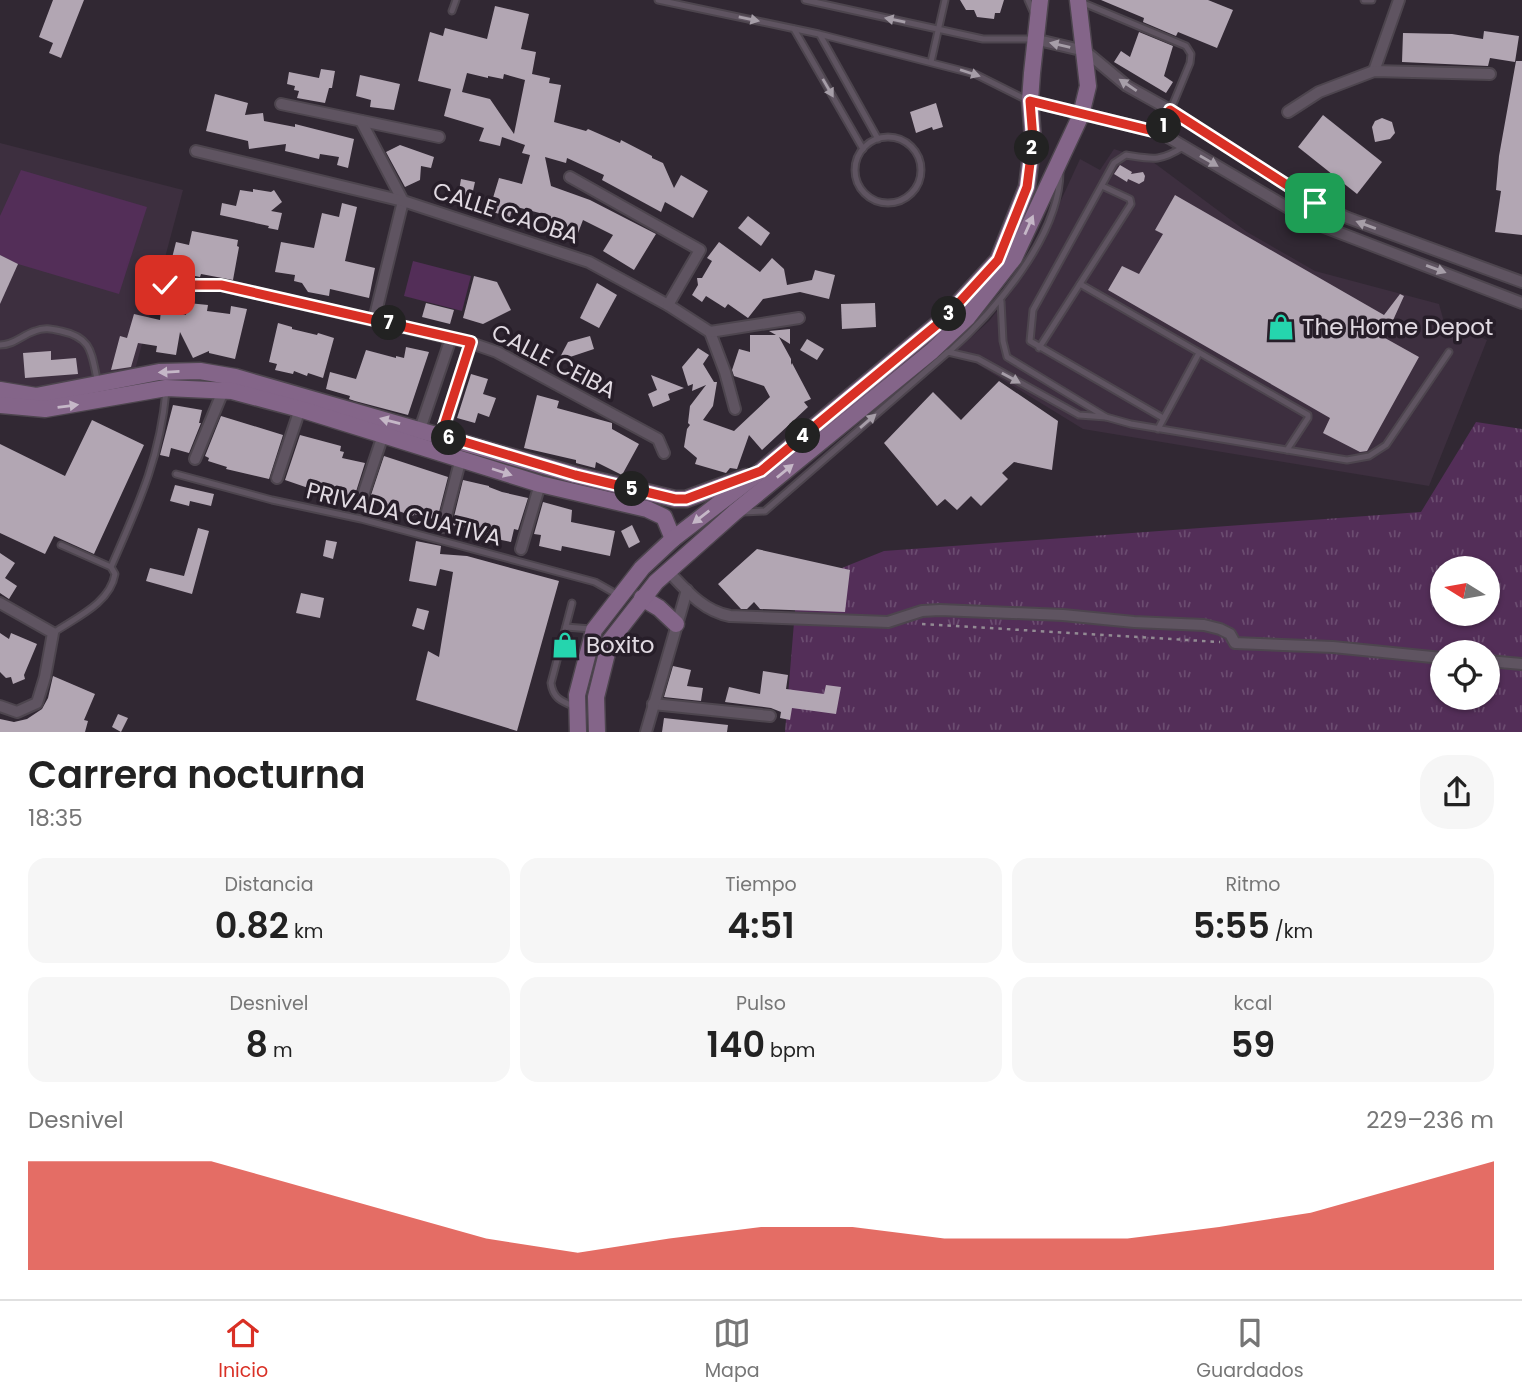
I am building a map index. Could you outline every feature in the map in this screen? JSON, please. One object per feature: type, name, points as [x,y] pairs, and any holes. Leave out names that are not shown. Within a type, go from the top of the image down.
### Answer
[{"type":"main road","points":[[578,732],[577,695],[594,630],[642,568],[673,539],[761,471],[945,318],[998,260],[1027,187],[1033,139],[1030,101],[1034,39],[1040,0]]},
{"type":"main road","points":[[597,732],[596,697],[610,641],[642,598],[668,571],[735,512],[940,352],[1014,258],[1081,115],[1088,86],[1079,1]]},
{"type":"main road","points":[[0,390],[36,396],[159,372],[200,371],[300,409],[415,446],[540,484],[660,514],[664,517],[673,539]]},
{"type":"main road","points":[[0,405],[45,408],[166,388],[223,391],[251,389],[420,429],[575,475],[675,499],[686,499],[761,471]]},
{"type":"main road","points":[[642,598],[659,608],[676,624]]},
{"type":"street","points":[[1374,71],[1399,0]]},
{"type":"street","points":[[1034,39],[1085,51],[1127,86],[1170,110],[1315,203],[1348,218],[1522,282]]},
{"type":"street","points":[[1287,112],[1319,92],[1374,71],[1490,74]]},
{"type":"street","points":[[1030,101],[1161,133],[1314,223],[1522,303]]},
{"type":"street","points":[[281,104],[439,137]]},
{"type":"street","points":[[361,121],[403,201],[374,320]]},
{"type":"street","name":"CALLE CAOBA","points":[[196,151],[403,201],[589,262],[668,305],[710,332]]},
{"type":"street","points":[[570,177],[700,250],[668,305]]},
{"type":"street","points":[[1397,255],[1403,238]]},
{"type":"street","name":"CALLE CEIBA","points":[[165,285],[221,285],[471,342],[497,352],[658,439],[664,453]]},
{"type":"street","points":[[735,409],[710,332],[799,318]]},
{"type":"street","points":[[415,446],[451,338]]},
{"type":"street","points":[[438,452],[471,342]]},
{"type":"street","points":[[195,459],[223,391]]},
{"type":"street","points":[[278,478],[300,409]]},
{"type":"street","points":[[361,501],[383,435]]},
{"type":"street","points":[[443,527],[461,458]]},
{"type":"street","points":[[521,549],[540,484]]},
{"type":"street","points":[[668,571],[715,613],[730,616],[888,622],[922,611],[940,610],[1063,615],[1205,625],[1230,634],[1236,643],[1333,647],[1430,657]]},
{"type":"street","points":[[646,732],[687,590]]},
{"type":"street","points":[[0,603],[53,634],[37,703],[17,712],[0,706]]},
{"type":"street","points":[[1500,662],[1522,664]]},
{"type":"street","points":[[653,704],[770,716]]},
{"type":"lane","points":[[452,11],[456,0]]},
{"type":"lane","points":[[658,0],[819,34],[931,62],[975,74],[1030,101]]},
{"type":"lane","points":[[804,0],[982,38],[1034,39]]},
{"type":"lane","points":[[931,62],[945,0]]},
{"type":"lane","points":[[1028,0],[1037,19]]},
{"type":"lane","points":[[1364,0],[1372,0]]},
{"type":"lane","points":[[1079,1],[1186,46],[1191,54],[1190,64],[1161,133]]},
{"type":"lane","points":[[794,29],[863,149]]},
{"type":"lane","points":[[819,34],[878,139]]},
{"type":"lane","points":[[897,138],[907,143],[917,155],[920,166],[919,180],[914,190],[896,202],[885,203],[868,197],[860,188],[855,170],[863,149],[878,139],[897,138]]},
{"type":"lane","points":[[1163,418],[1030,341],[1033,310],[1114,163],[1126,155],[1165,158],[1183,146]]},
{"type":"lane","points":[[940,352],[972,331],[1000,301],[1034,249],[1050,217],[1060,184],[1060,155]]},
{"type":"lane","points":[[1040,348],[1131,204],[1130,199],[1102,186]]},
{"type":"lane","points":[[1080,284],[1308,415],[1287,450]]},
{"type":"lane","points":[[1000,301],[1007,357],[1106,417]]},
{"type":"lane","points":[[0,345],[13,344],[34,331],[48,328],[81,337],[89,347],[99,384]]},
{"type":"lane","points":[[940,352],[978,359],[1079,415],[1106,417],[1158,429],[1347,460],[1369,456],[1386,446],[1448,352]]},
{"type":"lane","points":[[1158,429],[1199,353]]},
{"type":"lane","points":[[111,567],[151,468],[163,427],[166,388]]},
{"type":"lane","name":"PRIVADA CUATIVA","points":[[176,474],[448,541],[595,583],[621,597]]},
{"type":"lane","points":[[53,634],[106,597],[113,587],[115,574],[111,567],[61,545]]},
{"type":"lane","points":[[572,603],[551,683],[552,692],[558,701],[576,708]]},
{"type":"lane","points":[[566,627],[594,630]]},
{"type":"path","points":[[915,624],[1236,643]]},
{"type":"shaded area","points":[[0,143],[183,190],[134,374],[47,388],[0,384]]},
{"type":"shaded area","points":[[1114,149],[1153,162],[1247,232],[1315,271],[1439,304],[1444,322],[1487,340],[1429,486],[1083,429],[956,351],[989,321],[1038,250],[1080,159],[1100,170]]},
{"type":"green space","points":[[21,170],[147,207],[119,294],[18,264],[0,255],[0,216]]},
{"type":"green space","points":[[413,261],[471,276],[462,311],[404,296]]},
{"type":"green space","points":[[1476,422],[1522,429],[1522,732],[785,732],[797,586],[884,551],[1421,512]]},
{"type":"building","points":[[53,0],[84,0],[61,58],[49,53],[53,43],[39,37]]},
{"type":"building","points":[[960,0],[1004,0],[1000,13],[995,13],[994,19],[977,17],[974,10],[966,10]]},
{"type":"building","points":[[1101,0],[1208,0],[1233,10],[1217,48],[1178,32],[1176,36],[1143,22],[1144,18]]},
{"type":"building","points":[[495,6],[529,14],[521,49],[536,52],[532,74],[550,78],[549,83],[561,85],[554,122],[586,131],[588,129],[620,143],[621,140],[652,156],[663,163],[674,188],[681,175],[708,191],[693,218],[665,202],[661,212],[602,180],[604,175],[567,158],[566,163],[545,157],[551,186],[590,200],[656,234],[634,270],[603,251],[613,235],[583,220],[578,233],[549,222],[551,216],[513,206],[510,217],[489,211],[499,178],[522,184],[530,155],[522,153],[525,145],[502,137],[500,146],[479,141],[484,128],[444,116],[451,89],[418,81],[430,32],[443,36],[445,28],[487,39]],"holes":[[[467,73],[503,79],[504,74],[525,80],[514,134],[490,99],[462,92]]]},
{"type":"building","points":[[1484,31],[1519,36],[1515,62],[1490,58],[1488,66],[1402,62],[1403,33],[1452,34],[1483,39]]},
{"type":"building","points":[[1139,32],[1173,46],[1164,76],[1173,82],[1166,93],[1114,62],[1121,51],[1130,57]]},
{"type":"building","points":[[1516,61],[1522,61],[1522,235],[1495,232],[1501,191],[1496,190],[1499,156]]},
{"type":"building","points":[[321,69],[335,71],[332,88],[329,88],[325,103],[297,98],[299,91],[294,90],[295,86],[287,84],[289,72],[319,78]]},
{"type":"building","points":[[360,75],[400,84],[394,110],[370,107],[371,100],[356,96]]},
{"type":"building","points":[[215,94],[248,103],[245,115],[263,113],[264,121],[295,127],[295,124],[354,139],[348,168],[337,165],[339,157],[320,154],[319,159],[285,151],[286,144],[249,149],[248,141],[206,131]]},
{"type":"building","points":[[936,103],[943,127],[933,130],[932,127],[916,133],[910,112]]},
{"type":"building","points":[[1323,115],[1382,162],[1357,194],[1298,147]]},
{"type":"building","points":[[1382,118],[1392,122],[1395,133],[1390,139],[1375,142],[1372,127],[1375,121]]},
{"type":"building","points":[[400,145],[434,157],[431,168],[421,166],[420,180],[405,187],[386,152]]},
{"type":"building","points":[[1120,165],[1132,172],[1131,174],[1143,172],[1144,181],[1139,184],[1128,179],[1127,182],[1114,174]]},
{"type":"building","points":[[461,179],[475,182],[471,200],[458,197]]},
{"type":"building","points":[[253,189],[271,192],[274,190],[282,202],[271,211],[282,213],[278,230],[220,215],[222,203],[236,206],[240,190],[253,192]]},
{"type":"building","name":"The Home Depot","points":[[1175,195],[1384,315],[1400,294],[1404,296],[1385,338],[1419,357],[1367,451],[1360,452],[1323,433],[1330,418],[1108,290],[1122,266],[1139,274],[1163,234],[1155,230]]},
{"type":"building","points":[[342,203],[357,207],[345,261],[375,268],[369,298],[330,289],[329,296],[308,292],[302,283],[294,281],[295,275],[275,272],[281,242],[314,248],[322,213],[339,217]]},
{"type":"building","points":[[748,216],[770,233],[761,246],[738,228]]},
{"type":"building","points":[[192,231],[238,240],[233,280],[181,273],[182,268],[170,266],[176,242],[189,245]]},
{"type":"building","points":[[719,242],[760,272],[772,258],[784,269],[787,285],[812,280],[815,270],[835,275],[829,299],[800,292],[763,299],[748,318],[728,304],[725,308],[706,296],[702,302],[692,295],[698,285],[697,278],[702,278],[712,261],[707,258]]},
{"type":"building","points":[[0,255],[18,264],[0,304]]},
{"type":"building","points":[[474,276],[497,282],[511,310],[483,324],[463,318]]},
{"type":"building","points":[[597,283],[617,295],[599,328],[580,318]]},
{"type":"building","points":[[188,303],[208,305],[207,311],[230,314],[231,306],[247,309],[235,359],[209,351],[193,358],[180,332],[176,355],[156,352],[157,346],[138,343],[131,367],[111,370],[120,336],[127,338],[134,314],[160,320],[161,310],[186,315]]},
{"type":"building","points":[[426,303],[454,310],[450,324],[422,317]]},
{"type":"building","points":[[875,303],[876,327],[842,329],[841,304]]},
{"type":"building","points":[[278,323],[292,329],[334,338],[323,378],[308,373],[307,376],[294,371],[293,374],[275,370],[277,364],[269,362]]},
{"type":"building","points":[[790,329],[790,344],[779,337],[791,359],[791,365],[792,363],[811,399],[804,402],[808,407],[762,450],[749,435],[737,469],[730,468],[726,473],[695,464],[697,458],[684,447],[690,425],[690,406],[706,385],[692,391],[693,384],[688,386],[682,367],[698,348],[709,355],[703,364],[714,382],[717,382],[713,406],[703,420],[734,431],[770,397],[764,386],[734,376],[732,370],[739,349],[750,352],[750,335],[776,335],[769,331]]},
{"type":"building","points":[[590,336],[594,349],[558,361],[568,342]]},
{"type":"building","points":[[807,339],[824,349],[817,360],[800,350]]},
{"type":"building","points":[[406,347],[429,352],[408,415],[355,401],[349,399],[350,396],[326,389],[330,372],[356,379],[366,350],[404,358]]},
{"type":"building","points":[[51,351],[51,360],[76,358],[78,374],[25,378],[23,353]]},
{"type":"building","points":[[471,374],[488,379],[483,394],[496,398],[489,417],[478,413],[475,423],[457,418]]},
{"type":"building","points":[[651,375],[684,388],[668,394],[670,400],[653,407],[648,394],[657,390]]},
{"type":"building","points":[[999,381],[1058,421],[1052,470],[1014,462],[1002,473],[1008,479],[981,506],[971,496],[957,510],[945,499],[937,506],[884,443],[933,392],[961,420]]},
{"type":"building","points":[[537,395],[559,401],[557,408],[612,423],[612,429],[639,444],[622,475],[596,462],[595,468],[576,463],[576,460],[524,448]]},
{"type":"building","points":[[173,405],[202,410],[201,423],[189,453],[171,448],[169,457],[160,455]]},
{"type":"building","points":[[221,416],[283,435],[269,479],[226,469],[227,467],[208,461],[209,458],[205,456]]},
{"type":"building","points":[[92,420],[144,445],[94,554],[54,536],[45,554],[0,533],[0,444],[65,476]]},
{"type":"building","points":[[300,435],[341,446],[340,451],[344,452],[342,458],[365,463],[354,498],[317,491],[285,480]]},
{"type":"building","points":[[384,456],[448,477],[437,520],[414,514],[413,516],[369,501]]},
{"type":"building","points":[[463,480],[528,498],[518,530],[514,529],[511,542],[467,533],[468,529],[452,525]]},
{"type":"building","points":[[175,485],[214,494],[211,506],[190,501],[189,506],[170,501]]},
{"type":"building","points":[[543,502],[572,510],[571,522],[615,531],[610,556],[562,546],[561,551],[539,546],[541,535],[534,534]]},
{"type":"building","points":[[632,525],[640,542],[629,548],[621,531]]},
{"type":"building","points":[[198,528],[209,531],[192,594],[146,581],[150,568],[184,576]]},
{"type":"building","points":[[326,540],[337,542],[333,559],[323,556]]},
{"type":"building","points":[[416,541],[441,546],[440,554],[467,556],[559,581],[517,731],[416,700],[428,651],[439,657],[453,572],[440,569],[436,586],[409,581]]},
{"type":"building","points":[[757,549],[850,570],[845,612],[760,609],[754,602],[747,609],[741,609],[718,584]]},
{"type":"building","points":[[0,553],[15,563],[5,578],[17,586],[9,599],[0,593]]},
{"type":"building","points":[[301,593],[324,598],[320,618],[296,613]]},
{"type":"building","points":[[417,608],[429,611],[424,630],[412,626]]},
{"type":"building","points":[[0,633],[9,639],[11,633],[37,644],[24,675],[25,679],[13,684],[11,677],[6,678],[0,672]]},
{"type":"building","points":[[673,666],[691,670],[687,686],[703,688],[701,701],[664,697]]},
{"type":"building","points":[[763,671],[788,675],[786,689],[824,694],[826,685],[841,687],[836,714],[792,708],[790,720],[780,718],[781,712],[771,708],[725,702],[729,687],[760,694]]},
{"type":"building","points":[[53,676],[95,694],[84,720],[88,721],[85,732],[0,732],[0,719],[14,722],[27,719],[42,709],[48,698]]},
{"type":"building","points":[[118,714],[128,718],[121,732],[112,727]]},
{"type":"building","points":[[664,718],[728,725],[727,732],[662,732]]},
{"type":"place","name":"The Home Depot","points":[[1281,327]]},
{"type":"place","name":"Boxito","points":[[565,645]]},
{"type":"route","points":[[165,285],[221,285],[471,342],[441,435],[575,475],[661,496],[686,499],[761,471],[945,318],[998,260],[1027,187],[1033,139],[1030,101],[1161,133],[1170,110],[1315,203]]}]
